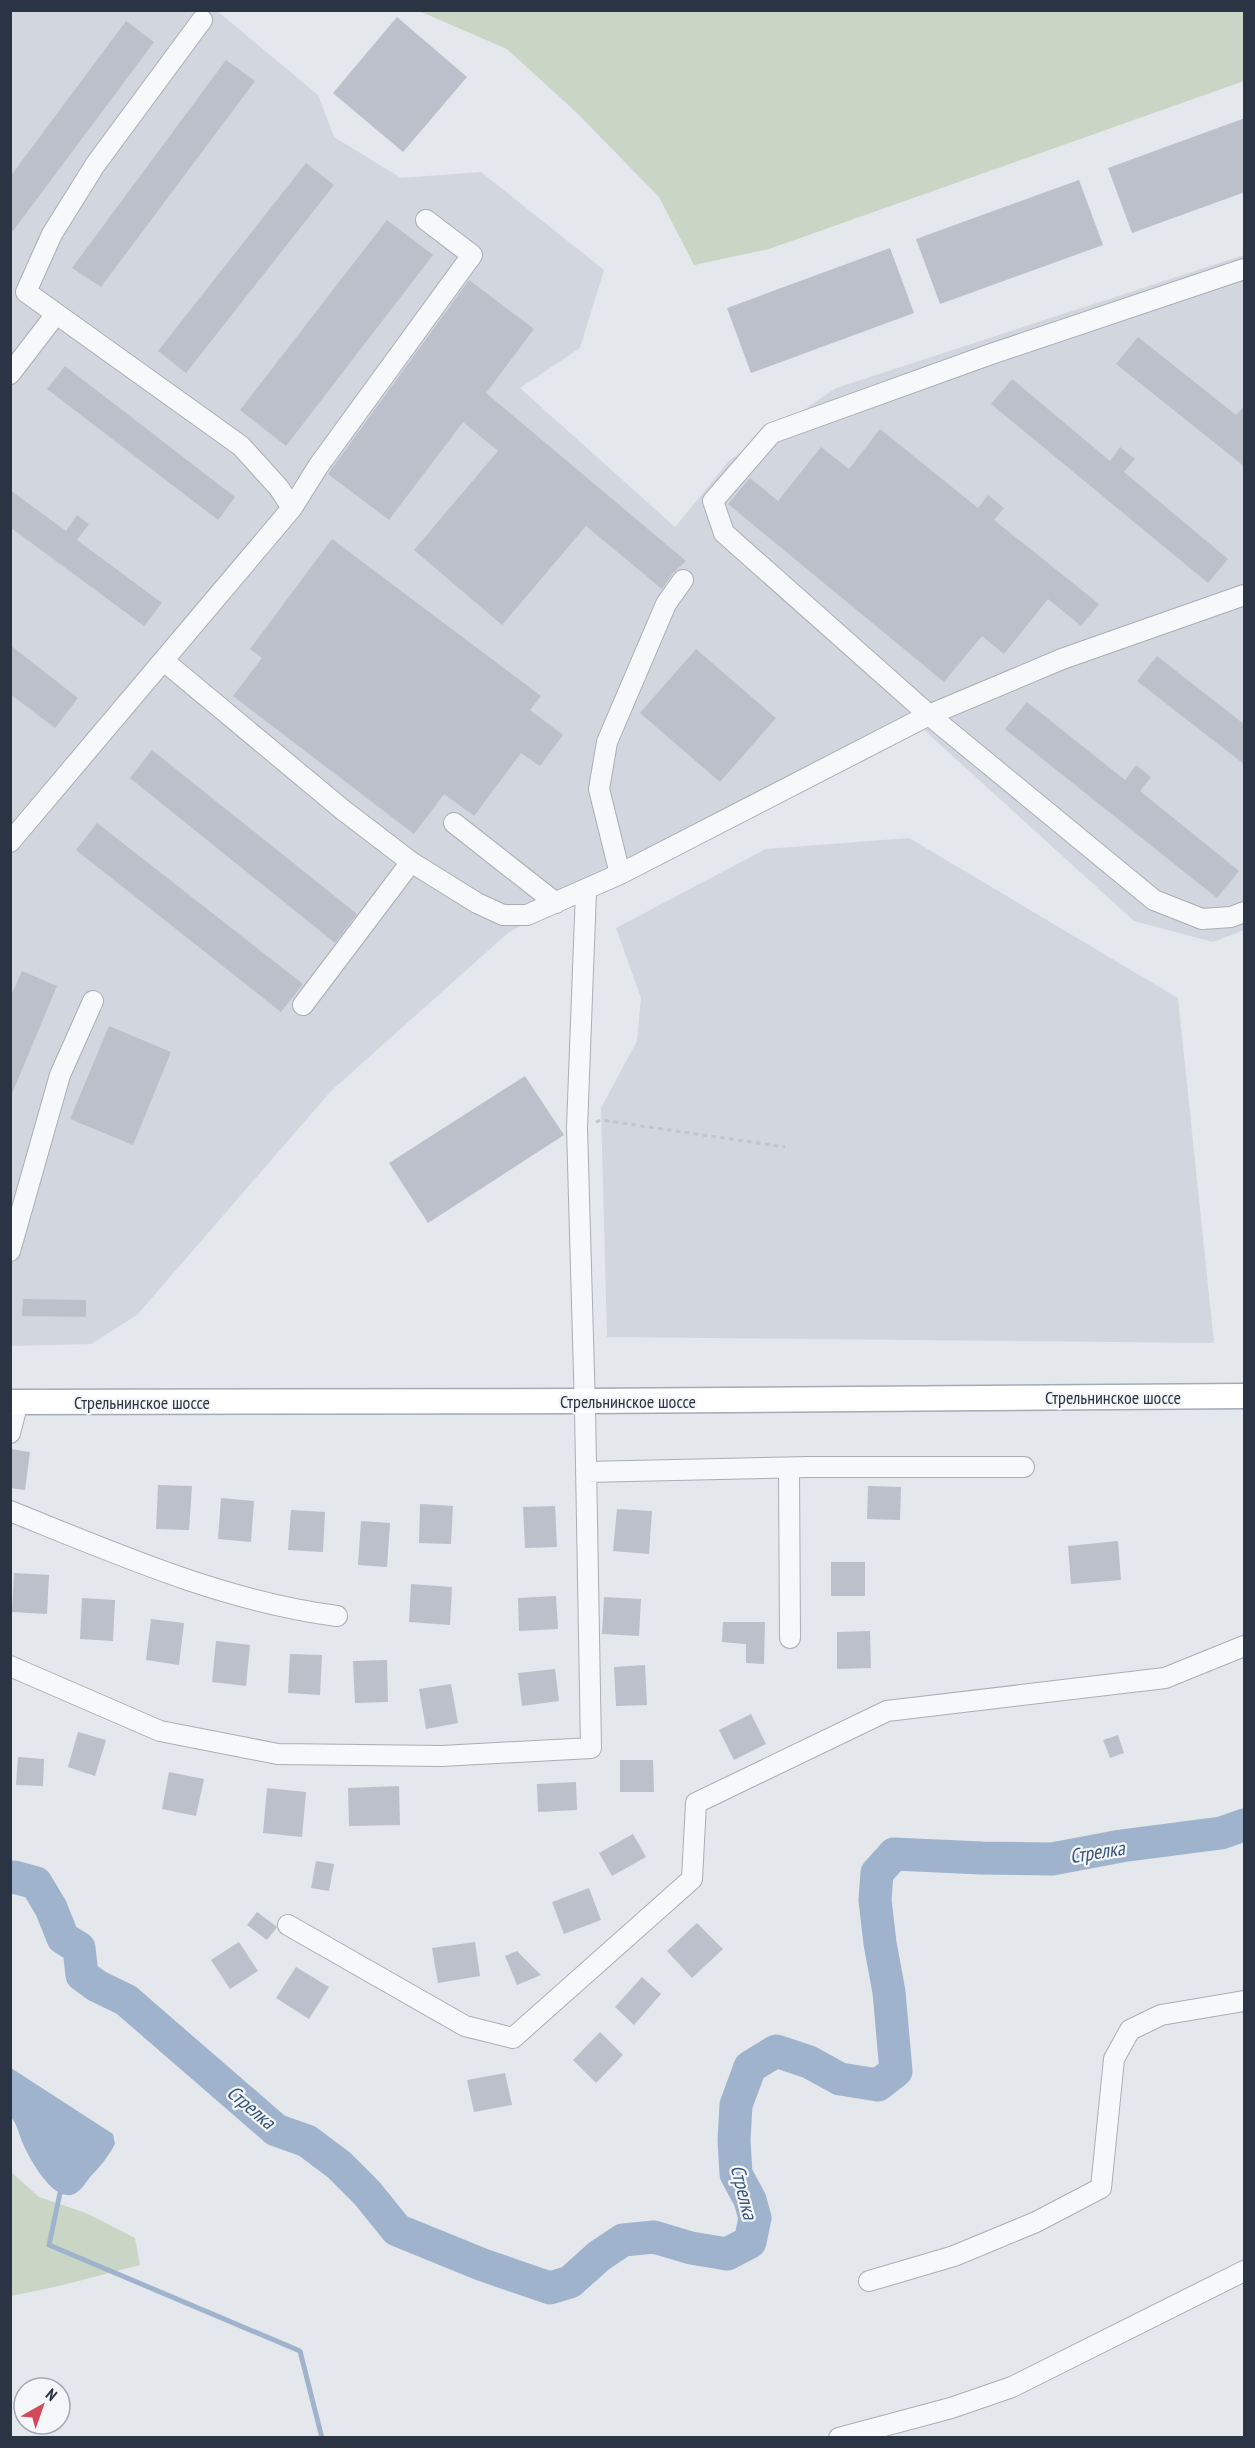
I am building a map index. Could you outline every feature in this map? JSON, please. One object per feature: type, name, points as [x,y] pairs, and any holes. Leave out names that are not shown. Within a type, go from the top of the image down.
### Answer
[{"type":"main road","name":"Стрельнинское шоссе","points":[[14,1402],[1245,1396]]},
{"type":"street","points":[[202,20],[95,165],[18,286],[241,446],[279,488],[292,508]]},
{"type":"street","points":[[10,842],[292,508],[319,465],[472,255],[426,220]]},
{"type":"street","points":[[1245,269],[991,354],[772,433],[713,501],[724,533],[928,715],[1154,900],[1202,919],[1231,917],[1245,912]]},
{"type":"street","points":[[10,374],[56,314]]},
{"type":"street","points":[[620,874],[599,789],[607,742],[666,604],[683,579]]},
{"type":"street","points":[[164,661],[343,810],[411,862],[477,903],[503,915],[527,915],[586,891],[928,715],[1062,659],[1245,595]]},
{"type":"street","points":[[454,823],[556,903]]},
{"type":"street","points":[[303,1005],[411,862]]},
{"type":"street","points":[[10,1666],[160,1731],[278,1754],[442,1756],[591,1748],[585,1401],[577,1128],[586,891]]},
{"type":"street","points":[[10,1251],[60,1075],[93,1002]]},
{"type":"street","points":[[10,1433],[14,1402]]},
{"type":"street","points":[[586,1472],[1024,1467]]},
{"type":"street","points":[[789,1468],[790,1638]]},
{"type":"street","points":[[10,1511],[183,1580],[299,1611],[337,1616]]},
{"type":"street","points":[[288,1925],[465,2026],[513,2038],[692,1879],[696,1803],[887,1711],[1165,1678],[1245,1646]]},
{"type":"street","points":[[869,2281],[964,2252],[1036,2222],[1101,2188],[1114,2059],[1130,2030],[1161,2015],[1245,2001]]},
{"type":"street","points":[[839,2438],[951,2408],[1012,2387],[1245,2271]]},
{"type":"path","points":[[577,1128],[601,1120],[785,1147]]},
{"type":"shaded area","points":[[10,11],[217,11],[318,95],[334,137],[401,178],[481,172],[604,270],[580,348],[520,388],[675,527],[730,460],[836,388],[1244,255],[1244,930],[1213,942],[1134,921],[924,730],[509,932],[331,1091],[137,1315],[91,1344],[11,1346]]},
{"type":"shaded area","points":[[909,838],[1178,998],[1214,1343],[607,1337],[601,1108],[637,1041],[641,998],[616,928],[766,849]]},
{"type":"green space","points":[[419,11],[1244,11],[1244,81],[769,249],[694,265],[659,197],[577,113],[507,49]]},
{"type":"green space","points":[[10,2171],[39,2197],[86,2213],[135,2238],[140,2265],[11,2296]]},
{"type":"water","points":[[11,2068],[113,2134],[115,2144],[110,2153],[83,2187],[74,2194],[66,2195],[51,2187],[27,2153],[11,2117]]},
{"type":"building","points":[[397,17],[467,77],[403,152],[333,93]]},
{"type":"building","points":[[126,21],[154,42],[10,235],[10,177]]},
{"type":"building","points":[[226,60],[255,81],[101,287],[72,268]]},
{"type":"building","points":[[1245,118],[1245,192],[1132,233],[1108,168]]},
{"type":"building","points":[[306,163],[334,185],[186,373],[158,351]]},
{"type":"building","points":[[1079,180],[1103,245],[940,304],[916,239]]},
{"type":"building","points":[[387,220],[433,255],[286,446],[240,410]]},
{"type":"building","points":[[890,248],[914,313],[751,373],[727,308]]},
{"type":"building","points":[[469,280],[534,329],[486,393],[686,561],[673,573],[662,589],[586,526],[502,625],[414,550],[498,451],[463,422],[389,520],[328,474]]},
{"type":"building","points":[[1138,337],[1236,415],[1245,405],[1245,467],[1116,364]]},
{"type":"building","points":[[65,366],[235,497],[218,520],[47,389]]},
{"type":"building","points":[[1012,379],[1110,461],[1120,447],[1135,459],[1124,472],[1228,559],[1208,583],[991,404]]},
{"type":"building","points":[[880,429],[978,508],[988,495],[1004,508],[994,520],[1099,604],[1081,626],[1048,599],[1004,654],[982,636],[944,682],[728,504],[750,478],[778,501],[821,447],[849,469]]},
{"type":"building","points":[[10,490],[66,531],[77,515],[89,524],[77,540],[162,603],[144,626],[10,527]]},
{"type":"building","points":[[332,539],[541,696],[530,710],[563,735],[540,766],[521,753],[474,816],[444,794],[414,834],[233,696],[262,658],[250,649]]},
{"type":"building","points":[[10,645],[78,698],[55,728],[10,694]]},
{"type":"building","points":[[696,649],[776,718],[720,782],[640,713]]},
{"type":"building","points":[[1157,656],[1245,725],[1245,765],[1137,681]]},
{"type":"building","points":[[1027,702],[1125,780],[1136,765],[1151,777],[1140,791],[1239,871],[1217,898],[1005,729]]},
{"type":"building","points":[[152,750],[357,914],[335,943],[130,778]]},
{"type":"building","points":[[97,823],[303,984],[281,1012],[76,850]]},
{"type":"building","points":[[22,971],[57,986],[11,1096],[10,998]]},
{"type":"building","points":[[109,1026],[171,1052],[133,1145],[70,1119]]},
{"type":"building","points":[[525,1076],[564,1135],[428,1223],[389,1163]]},
{"type":"building","points":[[23,1299],[86,1300],[86,1317],[22,1316]]},
{"type":"building","points":[[10,1449],[30,1452],[25,1490],[10,1488]]},
{"type":"building","points":[[158,1485],[192,1486],[189,1530],[156,1529]]},
{"type":"building","points":[[868,1486],[901,1487],[900,1520],[867,1519]]},
{"type":"building","points":[[221,1498],[254,1501],[251,1542],[218,1539]]},
{"type":"building","points":[[420,1504],[453,1506],[451,1544],[419,1543]]},
{"type":"building","points":[[555,1506],[557,1547],[525,1548],[523,1507]]},
{"type":"building","points":[[617,1509],[652,1511],[649,1554],[613,1551]]},
{"type":"building","points":[[291,1510],[325,1512],[323,1552],[288,1550]]},
{"type":"building","points":[[361,1521],[390,1523],[387,1567],[358,1565]]},
{"type":"building","points":[[1118,1541],[1121,1580],[1071,1584],[1068,1546]]},
{"type":"building","points":[[831,1562],[865,1562],[865,1596],[831,1596]]},
{"type":"building","points":[[14,1573],[49,1575],[47,1614],[12,1612]]},
{"type":"building","points":[[411,1584],[452,1587],[450,1625],[409,1622]]},
{"type":"building","points":[[556,1596],[558,1629],[519,1631],[518,1598]]},
{"type":"building","points":[[604,1597],[641,1599],[639,1636],[602,1634]]},
{"type":"building","points":[[82,1598],[115,1600],[113,1641],[80,1639]]},
{"type":"building","points":[[151,1619],[184,1623],[179,1665],[146,1660]]},
{"type":"building","points":[[723,1622],[765,1622],[764,1664],[746,1663],[746,1644],[722,1642]]},
{"type":"building","points":[[870,1631],[871,1668],[837,1669],[837,1632]]},
{"type":"building","points":[[216,1641],[250,1645],[246,1686],[212,1682]]},
{"type":"building","points":[[290,1654],[322,1655],[320,1695],[288,1693]]},
{"type":"building","points":[[387,1660],[388,1702],[355,1703],[353,1661]]},
{"type":"building","points":[[645,1665],[647,1705],[616,1706],[614,1667]]},
{"type":"building","points":[[555,1669],[559,1701],[522,1706],[518,1673]]},
{"type":"building","points":[[451,1684],[458,1723],[426,1729],[419,1689]]},
{"type":"building","points":[[751,1714],[766,1744],[734,1760],[719,1730]]},
{"type":"building","points":[[78,1732],[106,1740],[95,1776],[68,1767]]},
{"type":"building","points":[[1118,1735],[1124,1753],[1110,1758],[1103,1740]]},
{"type":"building","points":[[18,1757],[44,1759],[43,1786],[16,1785]]},
{"type":"building","points":[[620,1760],[653,1760],[654,1792],[620,1792]]},
{"type":"building","points":[[169,1772],[204,1779],[196,1816],[162,1809]]},
{"type":"building","points":[[576,1782],[577,1810],[538,1812],[537,1784]]},
{"type":"building","points":[[399,1786],[400,1825],[349,1826],[348,1788]]},
{"type":"building","points":[[267,1788],[306,1792],[302,1837],[263,1833]]},
{"type":"building","points":[[633,1834],[646,1857],[612,1876],[599,1853]]},
{"type":"building","points":[[316,1861],[334,1864],[329,1891],[311,1888]]},
{"type":"building","points":[[589,1888],[601,1920],[564,1934],[552,1902]]},
{"type":"building","points":[[257,1912],[277,1927],[267,1940],[247,1925]]},
{"type":"building","points":[[697,1923],[723,1949],[692,1978],[667,1951]]},
{"type":"building","points":[[239,1942],[258,1971],[230,1989],[211,1960]]},
{"type":"building","points":[[475,1942],[480,1976],[438,1983],[432,1948]]},
{"type":"building","points":[[517,1951],[541,1975],[517,1985],[505,1956]]},
{"type":"building","points":[[296,1967],[329,1987],[309,2019],[276,1998]]},
{"type":"building","points":[[642,1977],[661,1994],[634,2025],[615,2007]]},
{"type":"building","points":[[600,2032],[623,2055],[596,2083],[573,2060]]},
{"type":"building","points":[[505,2073],[512,2105],[474,2112],[467,2080]]},
{"type":"waterway","name":"Стрелка","points":[[10,1878],[36,1883],[51,1908],[63,1938],[79,1948],[82,1975],[97,1986],[126,2000],[276,2130],[307,2141],[339,2165],[367,2193],[397,2230],[483,2265],[550,2288],[570,2282],[599,2256],[623,2240],[654,2237],[691,2248],[727,2254],[750,2242],[755,2218],[750,2200],[736,2174],[734,2140],[736,2105],[750,2067],[776,2051],[809,2062],[840,2079],[878,2085],[896,2071],[889,1992],[875,1900],[877,1873],[894,1854],[1052,1859],[1121,1846],[1221,1833],[1244,1825]]},
{"type":"waterway","points":[[60,2193],[49,2245],[300,2351],[322,2438]]}]
